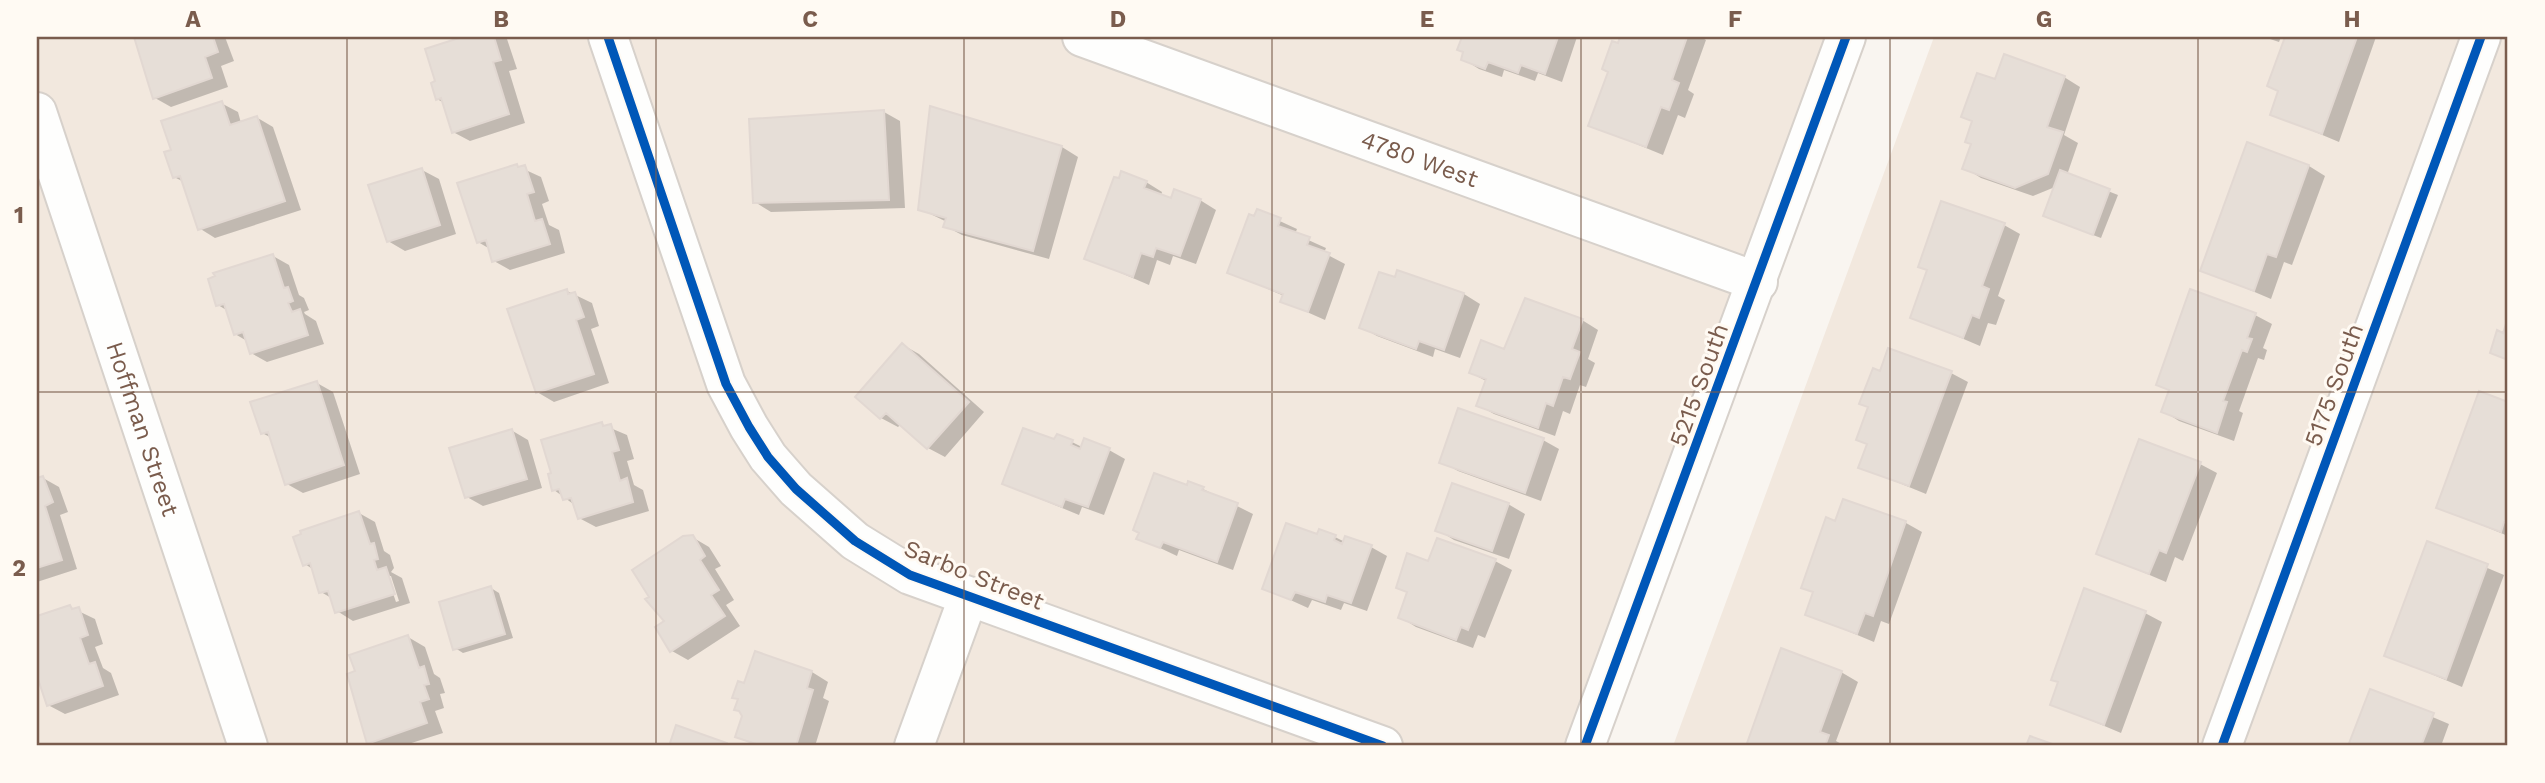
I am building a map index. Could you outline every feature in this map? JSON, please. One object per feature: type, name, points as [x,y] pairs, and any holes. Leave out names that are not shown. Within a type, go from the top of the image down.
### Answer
[{"type":"street","name":"4780 West","points":[[1082,37],[1758,282]]},
{"type":"street","name":"5215 South","points":[[1586,746],[1846,37]]},
{"type":"street","name":"5175 South","points":[[2222,746],[2481,37]]},
{"type":"street","name":"Sarbo Street","points":[[619,39],[726,384],[768,457],[796,489],[855,541],[910,575],[1383,746]]},
{"type":"street","name":"Hoffman Street","points":[[37,112],[248,746]]},
{"type":"street","points":[[914,746],[968,598]]},
{"type":"shaded area","points":[[37,37],[1839,37],[1565,746],[37,746]]},
{"type":"shaded area","points":[[1934,37],[2508,37],[2508,746],[1673,746]]},
{"type":"building","points":[[134,37],[213,37],[218,52],[205,57],[212,78],[153,99]]},
{"type":"building","points":[[462,37],[494,37],[501,60],[493,62],[509,114],[452,133],[441,98],[436,100],[431,83],[435,81],[425,49]]},
{"type":"building","points":[[1462,37],[1558,37],[1545,74],[1521,65],[1518,73],[1488,62],[1485,69],[1461,60],[1463,52],[1457,50]]},
{"type":"building","points":[[1620,37],[1687,37],[1672,80],[1679,83],[1669,110],[1661,107],[1646,147],[1588,126],[1608,72],[1602,69],[1612,41],[1618,43]]},
{"type":"building","points":[[2285,37],[2357,37],[2322,134],[2270,115],[2278,91],[2267,86]]},
{"type":"building","points":[[2004,54],[2065,76],[2047,127],[2063,132],[2048,174],[2015,188],[1962,169],[1971,144],[1965,142],[1972,121],[1961,117],[1977,73],[1995,79]]},
{"type":"building","points":[[222,101],[230,125],[257,116],[285,201],[198,230],[180,176],[173,178],[164,152],[171,150],[161,121]]},
{"type":"building","points":[[930,106],[1062,146],[1033,251],[943,227],[946,218],[918,210]]},
{"type":"building","points":[[884,110],[889,200],[753,203],[749,119]]},
{"type":"building","points":[[2247,142],[2309,165],[2276,257],[2267,254],[2254,291],[2200,271]]},
{"type":"building","points":[[517,164],[518,167],[525,165],[534,192],[527,194],[535,221],[542,219],[550,244],[492,262],[486,240],[477,243],[457,183]]},
{"type":"building","points":[[422,168],[440,225],[387,242],[368,185]]},
{"type":"building","points":[[2060,170],[2110,189],[2093,235],[2043,216]]},
{"type":"building","points":[[1121,171],[1147,181],[1144,188],[1171,198],[1174,189],[1201,199],[1180,256],[1156,248],[1153,257],[1141,253],[1133,277],[1084,259],[1114,177],[1119,178]]},
{"type":"building","points":[[1941,201],[2005,223],[1982,286],[1989,289],[1979,318],[1972,315],[1963,338],[1910,318],[1927,270],[1918,267]]},
{"type":"building","points":[[1257,209],[1281,218],[1278,226],[1310,237],[1307,245],[1330,253],[1308,312],[1280,302],[1283,294],[1227,273],[1249,214],[1254,216]]},
{"type":"building","points":[[273,254],[284,288],[288,287],[293,301],[288,303],[292,312],[300,309],[308,335],[250,354],[243,332],[234,335],[224,304],[216,306],[208,279],[215,276],[213,273]]},
{"type":"building","points":[[1397,270],[1464,293],[1444,350],[1419,341],[1416,349],[1359,328],[1379,272],[1395,277]]},
{"type":"building","points":[[567,289],[568,294],[575,292],[584,317],[576,320],[594,374],[536,393],[507,309]]},
{"type":"building","points":[[2190,289],[2256,313],[2247,338],[2252,339],[2247,352],[2242,350],[2223,401],[2227,402],[2217,433],[2161,412],[2169,390],[2156,385]]},
{"type":"building","points":[[1525,298],[1583,319],[1572,349],[1580,352],[1570,379],[1563,377],[1553,406],[1546,403],[1538,428],[1476,406],[1486,379],[1469,373],[1481,340],[1504,349]]},
{"type":"building","points":[[2508,318],[2508,360],[2490,353],[2497,330],[2503,333]]},
{"type":"building","points":[[902,343],[969,402],[927,449],[886,413],[880,419],[855,397]]},
{"type":"building","points":[[1888,348],[1952,371],[1909,486],[1858,468],[1867,444],[1856,440],[1868,407],[1859,404],[1873,368],[1880,371]]},
{"type":"building","points":[[317,381],[344,465],[285,485],[268,432],[261,434],[250,402]]},
{"type":"building","points":[[2479,391],[2508,402],[2508,523],[2504,522],[2501,532],[2436,508]]},
{"type":"building","points":[[1458,408],[1544,438],[1525,493],[1439,463]]},
{"type":"building","points":[[602,422],[603,426],[611,424],[619,450],[612,452],[620,481],[627,478],[633,502],[578,519],[571,498],[563,500],[559,489],[552,491],[548,474],[551,473],[541,440]]},
{"type":"building","points":[[1023,428],[1054,439],[1057,434],[1073,440],[1071,445],[1080,449],[1084,438],[1110,448],[1088,507],[1065,499],[1062,507],[1002,484]]},
{"type":"building","points":[[512,429],[527,479],[465,498],[449,448]]},
{"type":"building","points":[[2139,439],[2201,462],[2166,553],[2159,550],[2149,574],[2096,554]]},
{"type":"building","points":[[1154,473],[1187,485],[1188,481],[1204,487],[1202,490],[1238,503],[1217,562],[1163,542],[1160,548],[1136,539],[1139,533],[1133,530]]},
{"type":"building","points":[[43,476],[53,502],[45,506],[62,560],[37,568],[37,478]]},
{"type":"building","points":[[1452,483],[1509,503],[1492,551],[1435,531]]},
{"type":"building","points":[[1843,499],[1906,521],[1873,616],[1865,613],[1857,634],[1805,615],[1813,592],[1801,588],[1826,517],[1835,521]]},
{"type":"building","points":[[359,511],[370,544],[374,543],[378,559],[374,560],[377,570],[386,567],[395,594],[335,613],[328,591],[319,593],[310,563],[303,566],[293,537],[301,534],[300,531]]},
{"type":"building","points":[[1286,523],[1317,534],[1319,529],[1336,535],[1334,540],[1342,544],[1345,536],[1372,545],[1351,603],[1327,595],[1325,602],[1295,592],[1291,600],[1262,589]]},
{"type":"building","points":[[693,535],[705,556],[700,560],[719,590],[711,595],[725,616],[670,652],[655,627],[664,621],[645,599],[649,597],[632,570],[683,536]]},
{"type":"building","points":[[1437,538],[1496,559],[1468,630],[1461,627],[1456,640],[1398,618],[1407,592],[1396,588],[1407,553],[1428,561]]},
{"type":"building","points":[[2427,541],[2488,564],[2446,679],[2384,656]]},
{"type":"building","points":[[491,586],[505,634],[453,650],[439,602]]},
{"type":"building","points":[[2084,588],[2146,611],[2104,725],[2050,705],[2058,682],[2051,680]]},
{"type":"building","points":[[70,605],[72,609],[79,607],[88,635],[80,638],[89,664],[95,662],[103,686],[47,706],[37,676],[37,616]]},
{"type":"building","points":[[408,635],[419,668],[424,666],[429,684],[424,685],[429,699],[420,702],[427,723],[367,744],[347,674],[355,671],[349,655]]},
{"type":"building","points":[[1781,648],[1842,671],[1820,732],[1829,735],[1825,746],[1746,746]]},
{"type":"building","points":[[755,651],[812,671],[807,688],[813,690],[796,746],[762,746],[735,737],[742,716],[739,711],[734,710],[738,699],[732,698],[738,681],[744,683]]},
{"type":"building","points":[[2370,689],[2434,713],[2421,746],[2348,746]]},
{"type":"building","points":[[676,725],[727,743],[726,746],[669,746]]},
{"type":"building","points":[[2030,736],[2058,746],[2026,746]]},
{"type":"cycle path","points":[[608,37],[726,384],[768,457],[796,489],[855,541],[910,575],[1383,746]]},
{"type":"cycle path","points":[[1585,746],[1846,37]]},
{"type":"cycle path","points":[[2222,746],[2481,37]]}]
